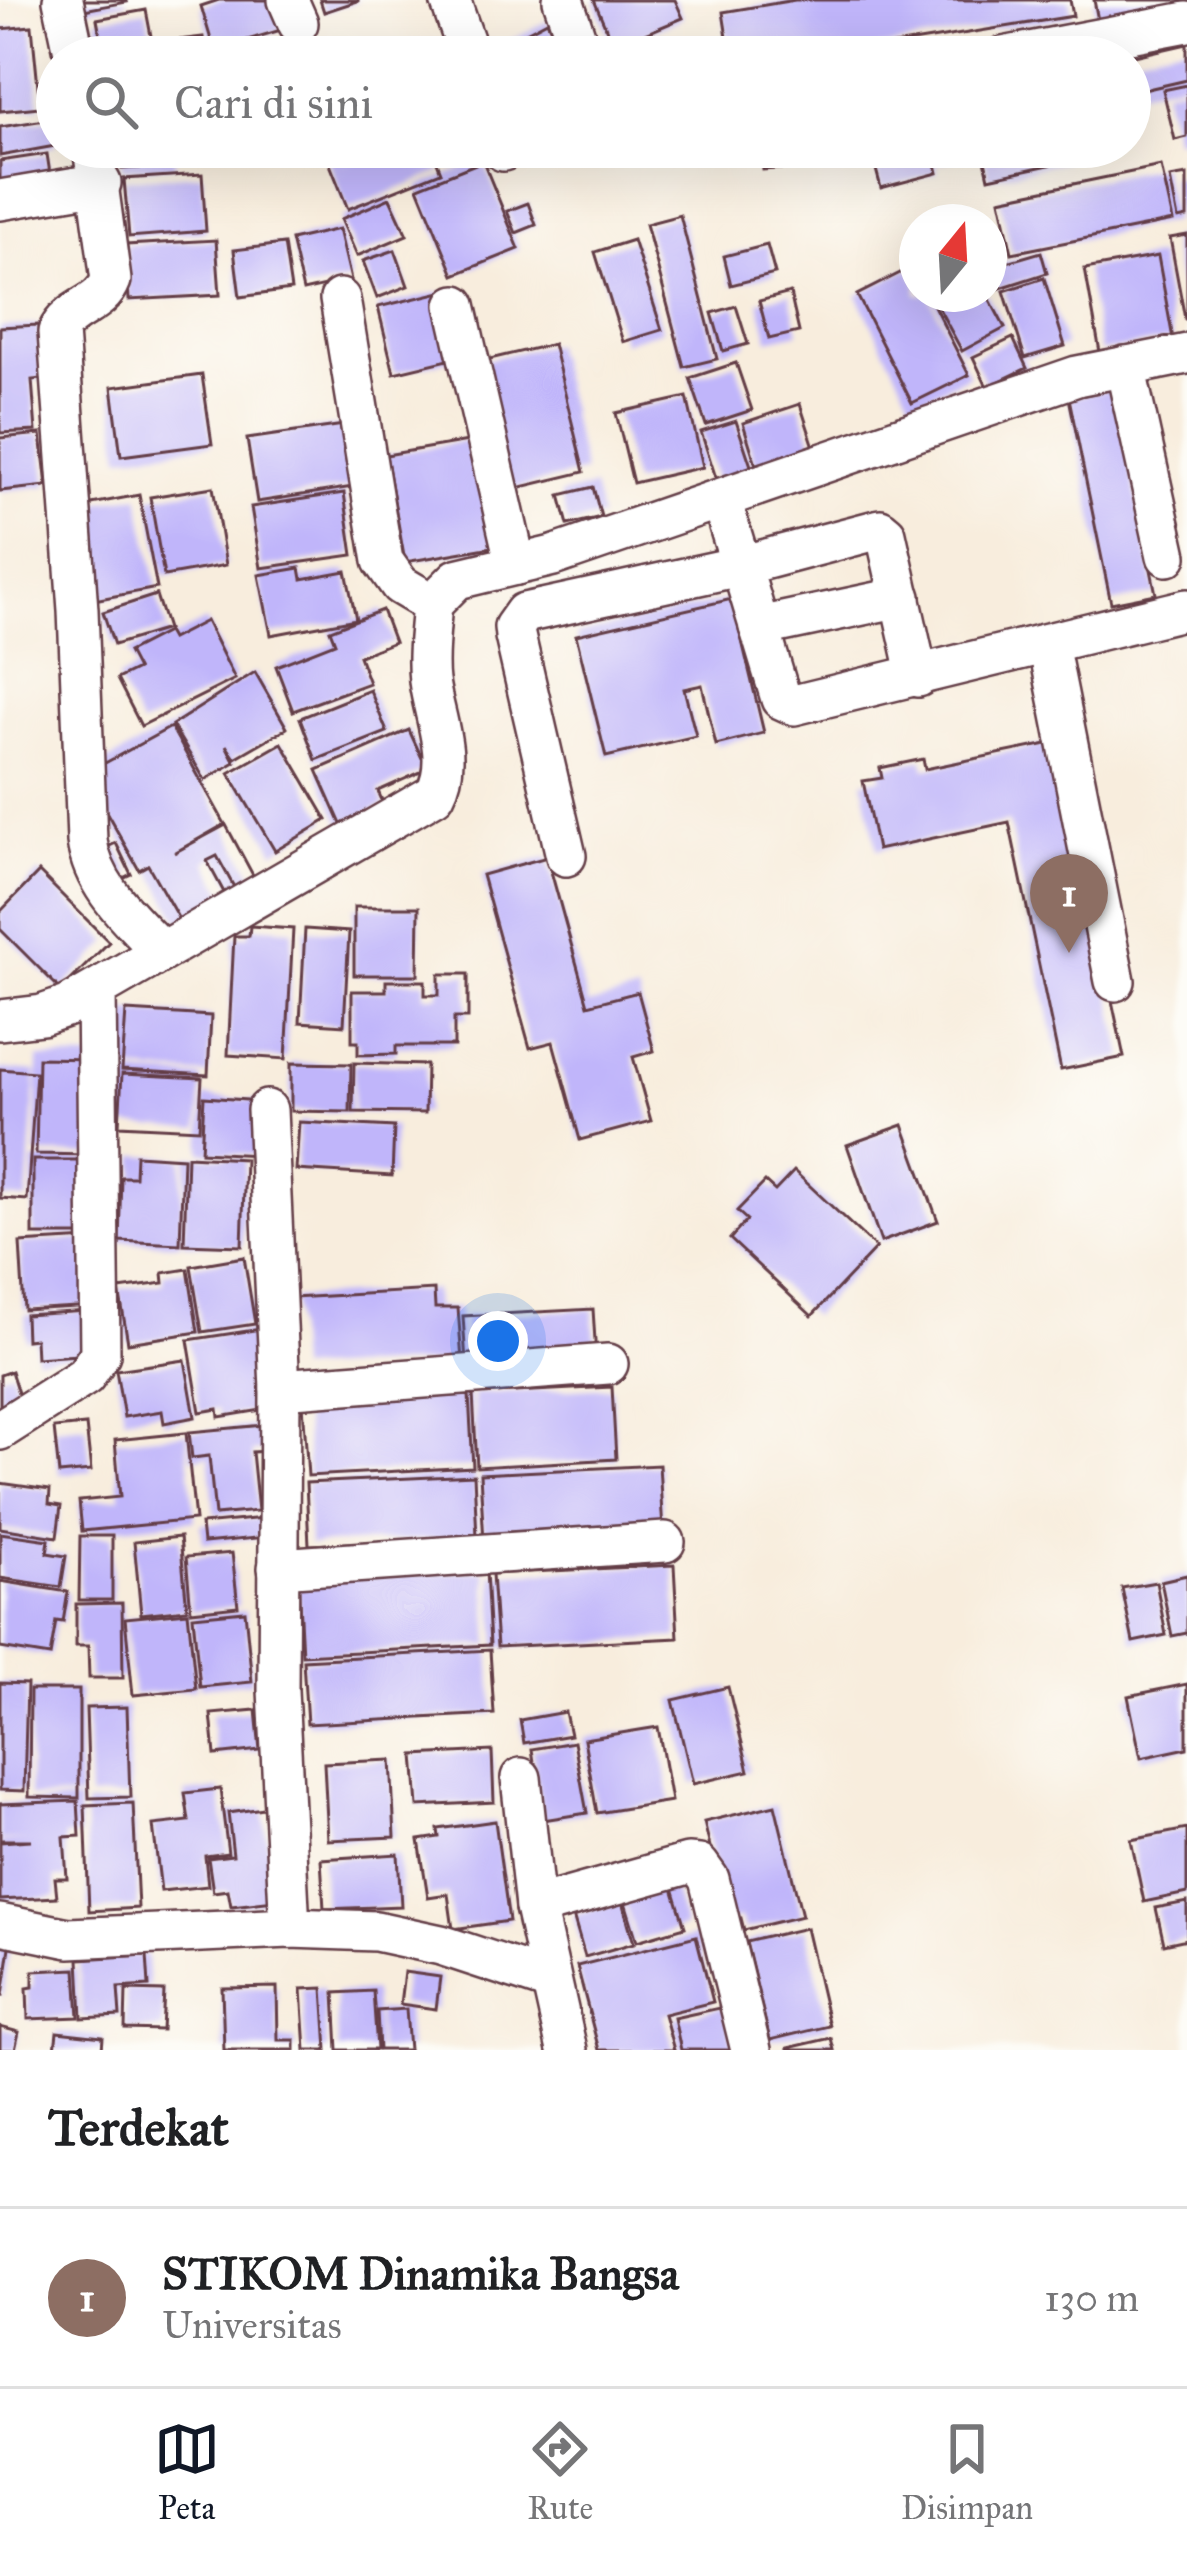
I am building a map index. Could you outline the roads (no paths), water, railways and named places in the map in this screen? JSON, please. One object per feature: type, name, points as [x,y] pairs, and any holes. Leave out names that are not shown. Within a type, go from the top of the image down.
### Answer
[{"type":"street","points":[[63,0],[71,36]]},
{"type":"street","points":[[450,0],[463,36]]},
{"type":"street","points":[[563,0],[575,36]]},
{"type":"street","points":[[1113,36],[1187,22]]},
{"type":"street","points":[[0,200],[89,168]]},
{"type":"street","points":[[97,168],[111,280],[105,294],[63,321],[58,332],[78,610],[87,841],[98,880],[160,951]]},
{"type":"street","points":[[340,299],[383,561],[400,585],[432,604]]},
{"type":"street","points":[[456,305],[516,565]]},
{"type":"street","points":[[0,1020],[42,1015],[97,991],[435,794],[444,760],[428,676],[432,604],[457,579],[553,556],[1077,376],[1187,354]]},
{"type":"street","points":[[1125,366],[1167,556]]},
{"type":"street","points":[[721,499],[781,699],[794,705],[1187,609]]},
{"type":"street","points":[[566,856],[515,636],[518,619],[529,611],[740,566],[880,529],[886,534],[918,676]]},
{"type":"street","points":[[759,627],[901,597]]},
{"type":"street","points":[[1048,644],[1114,981]]},
{"type":"street","points":[[0,1430],[85,1376],[100,1354],[97,991]]},
{"type":"street","points":[[267,1110],[280,1389],[278,1690],[290,1928]]},
{"type":"street","points":[[280,1389],[608,1364]]},
{"type":"street","points":[[278,1568],[665,1542]]},
{"type":"street","points":[[521,1778],[535,1907],[567,2050]]},
{"type":"street","points":[[535,1907],[688,1864],[699,1865],[709,1879],[751,2050]]},
{"type":"street","points":[[0,1924],[69,1938],[290,1928],[376,1931],[441,1945],[550,1981]]},
{"type":"place","name":"STIKOM Dinamika Bangsa","points":[[1069,953]]}]
